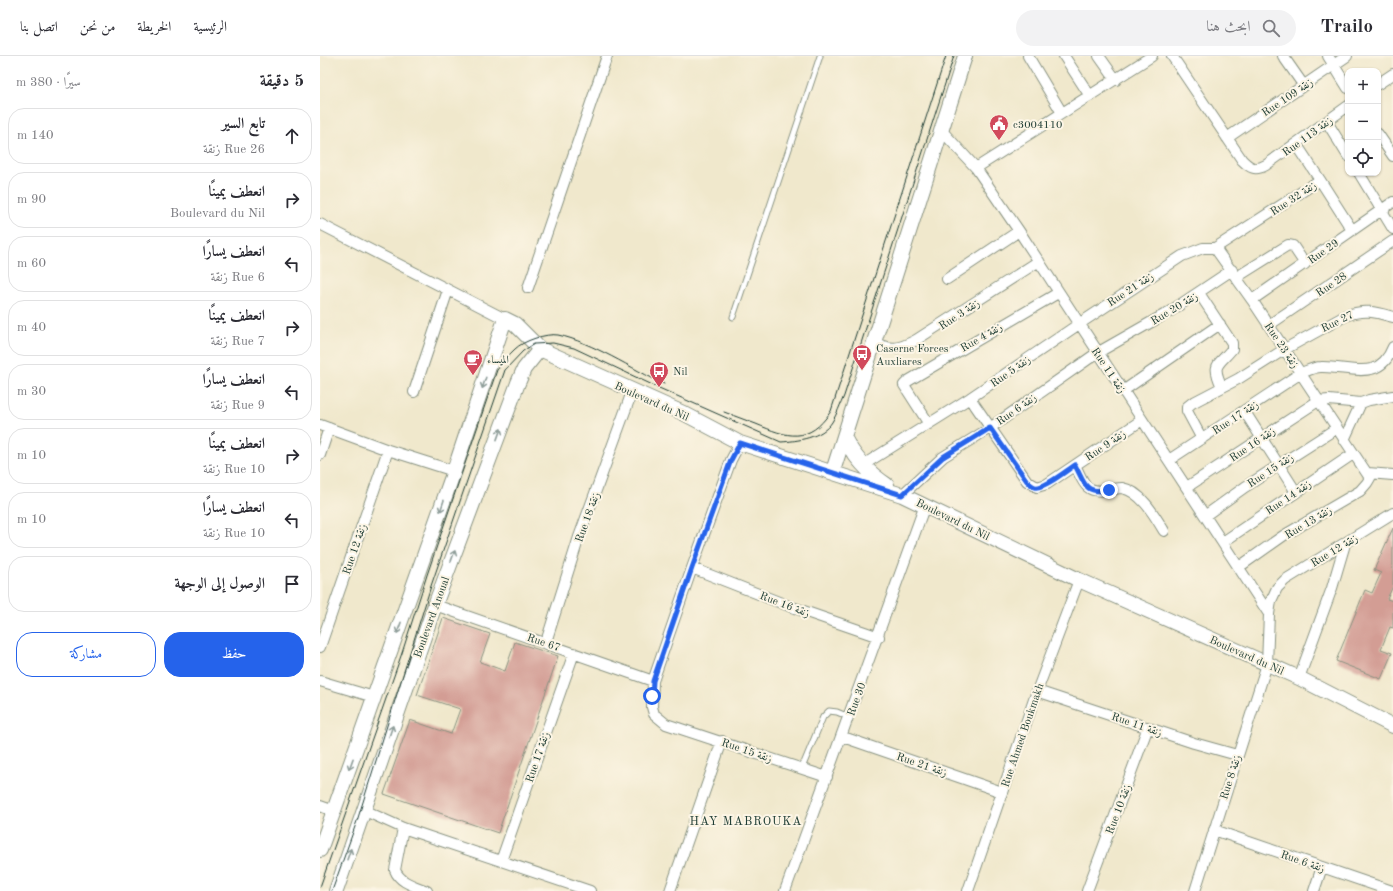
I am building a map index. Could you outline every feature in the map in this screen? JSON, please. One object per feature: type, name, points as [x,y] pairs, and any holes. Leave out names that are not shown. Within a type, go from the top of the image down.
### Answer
[{"type":"street","points":[[528,288],[607,56]]},
{"type":"street","points":[[833,471],[942,131],[964,56]]},
{"type":"street","points":[[1028,56],[1062,113]]},
{"type":"street","points":[[1064,56],[1090,96]]},
{"type":"street","points":[[1099,56],[1116,80]]},
{"type":"street","points":[[976,168],[1152,56]]},
{"type":"street","points":[[1172,56],[1227,138]]},
{"type":"street","points":[[1283,56],[1304,86]]},
{"type":"street","points":[[1328,56],[1345,83]]},
{"type":"street","name":"Rue 109 زنقة","points":[[1227,138],[1347,56]]},
{"type":"street","points":[[1381,82],[1392,75]]},
{"type":"street","name":"Rue 113 زنقة","points":[[1227,138],[1246,164],[1257,170],[1266,166],[1297,145],[1345,108]]},
{"type":"street","points":[[1326,122],[1345,151]]},
{"type":"street","name":"Rue 11 زنقة","points":[[942,131],[976,168],[1019,231],[1097,353],[1170,460],[1269,614]]},
{"type":"street","points":[[1381,136],[1390,144],[1393,156]]},
{"type":"street","points":[[1297,145],[1320,180]]},
{"type":"street","points":[[1361,176],[1393,229]]},
{"type":"street","name":"Rue 32 زنقة","points":[[1215,248],[1320,180],[1352,230]]},
{"type":"street","name":"Rue 29","points":[[1252,300],[1393,202]]},
{"type":"street","name":"Boulevard du Nil","points":[[320,224],[515,324],[540,349],[632,392],[682,413],[740,443],[833,471],[926,505],[1079,580],[1299,678],[1393,726]]},
{"type":"street","points":[[946,279],[1019,231]]},
{"type":"street","name":"Rue 28","points":[[1269,325],[1393,241]]},
{"type":"street","name":"Rue 20 زنقة","points":[[1115,342],[1199,293],[1288,245],[1293,246],[1305,264]]},
{"type":"street","name":"Rue 21 زنقة","points":[[1079,324],[1182,256],[1203,248],[1215,248]]},
{"type":"street","name":"Rue 23 زنقة","points":[[1215,248],[1269,325],[1353,454],[1368,473]]},
{"type":"street","name":"Rue 3 زنقة","points":[[874,342],[885,348],[903,347],[1039,261]]},
{"type":"street","points":[[414,392],[448,290]]},
{"type":"street","name":"Rue 4 زنقة","points":[[929,424],[904,385],[908,381],[1058,293]]},
{"type":"street","points":[[1199,293],[1220,324],[1232,346],[1216,368],[1216,374],[1222,387]]},
{"type":"street","name":"Rue 27","points":[[1202,439],[1187,411],[1187,407],[1192,403],[1238,379],[1285,349],[1347,315],[1357,311],[1371,310],[1393,317]]},
{"type":"street","points":[[320,850],[454,472],[505,319]]},
{"type":"street","name":"Rue 5 زنقة","points":[[863,465],[970,398],[1079,324]]},
{"type":"street","points":[[1123,391],[1220,324]]},
{"type":"street","name":"Rue 6 زنقة","points":[[902,495],[943,457],[990,428],[1115,342]]},
{"type":"street","name":"Rue 17 زنقة","points":[[1170,460],[1245,412],[1301,373],[1322,366],[1362,370],[1372,369],[1385,363],[1393,347]]},
{"type":"street","name":"Boulevard Anoual","points":[[336,891],[435,606],[518,383],[524,369],[540,349]]},
{"type":"street","name":"Rue 18 زنقة","points":[[546,642],[579,537],[632,392]]},
{"type":"street","points":[[1318,401],[1361,403],[1369,400],[1393,396]]},
{"type":"street","points":[[970,398],[990,428]]},
{"type":"street","name":"Rue 16 زنقة","points":[[1187,487],[1318,401]]},
{"type":"street","points":[[1344,440],[1361,403]]},
{"type":"street","points":[[1245,412],[1296,492]]},
{"type":"street","name":"Rue 9 زنقة","points":[[990,428],[1027,481],[1033,486],[1042,486],[1142,420]]},
{"type":"street","points":[[320,455],[325,427],[454,472]]},
{"type":"street","name":"Rue 15 زنقة","points":[[1206,515],[1279,465],[1337,428]]},
{"type":"street","points":[[844,437],[863,465],[878,479],[902,495]]},
{"type":"street","points":[[653,681],[731,460],[740,443]]},
{"type":"street","name":"Rue 12 زنقة","points":[[320,648],[388,450]]},
{"type":"street","name":"Rue 14 زنقة","points":[[1223,542],[1353,454]]},
{"type":"street","points":[[1075,465],[1087,488],[1096,492],[1121,488],[1134,493],[1151,510],[1164,531]]},
{"type":"street","points":[[1368,473],[1393,475]]},
{"type":"street","name":"Rue 13 زنقة","points":[[1239,567],[1283,536],[1360,491],[1370,480],[1368,473]]},
{"type":"street","name":"Rue 30","points":[[785,891],[850,717],[926,505]]},
{"type":"street","name":"Rue 12 زنقة","points":[[1277,588],[1285,580],[1393,513]]},
{"type":"street","points":[[1299,678],[1337,575],[1345,544]]},
{"type":"street","name":"Rue 16 زنقة","points":[[692,568],[788,606],[879,637]]},
{"type":"street","name":"Rue Ahmed Boukmakh","points":[[971,890],[1002,792],[1037,691],[1079,580]]},
{"type":"street","name":"Rue 8 زنقة","points":[[1195,891],[1267,664],[1269,614],[1277,588]]},
{"type":"street","name":"Rue 67","points":[[435,606],[546,642],[653,681]]},
{"type":"street","name":"Rue 17 زنقة","points":[[501,861],[574,653]]},
{"type":"street","points":[[320,681],[374,697]]},
{"type":"street","name":"Rue 15 زنقة","points":[[653,681],[652,707],[654,714],[666,724],[722,741],[827,777]]},
{"type":"street","name":"Rue 11 زنقة","points":[[1037,691],[1237,755]]},
{"type":"street","name":"Rue 10 زنقة","points":[[1087,891],[1148,727]]},
{"type":"street","name":"Rue 21 زنقة","points":[[843,736],[1002,792]]},
{"type":"street","points":[[670,891],[722,741]]},
{"type":"street","points":[[320,806],[334,811]]},
{"type":"street","points":[[363,810],[403,828],[501,861],[569,888],[590,891]]},
{"type":"street","points":[[403,828],[395,870],[397,876],[402,881],[426,891]]},
{"type":"street","name":"Rue 6 زنقة","points":[[1214,830],[1392,891]]},
{"type":"street","points":[[1314,891],[1322,867]]},
{"type":"lane","points":[[733,317],[820,56]]},
{"type":"lane","points":[[802,768],[823,717],[829,711],[837,712],[850,717]]},
{"type":"building","points":[[1393,528],[1393,586],[1387,599],[1393,601],[1393,628],[1390,627],[1381,649],[1392,653],[1381,679],[1336,661],[1365,590],[1372,593],[1381,573],[1374,570]]},
{"type":"building","points":[[443,618],[490,634],[480,662],[505,671],[515,642],[558,656],[498,833],[384,794],[410,720],[451,734],[460,709],[417,695]]},
{"type":"tram line","points":[[724,412],[778,432],[788,435],[797,435],[814,429],[823,422],[831,411],[946,56]]},
{"type":"tram line","points":[[332,891],[357,821],[431,586],[505,370],[523,351],[534,344],[553,343],[574,348],[659,388],[781,442],[809,438],[822,432],[832,422],[844,396],[954,56]]},
{"type":"tram line","points":[[320,887],[402,653],[497,370],[512,351],[523,343],[541,336],[558,335],[571,338],[598,350],[664,384]]},
{"type":"place","name":"c3004110","points":[[999,141]]},
{"type":"place","name":"Caserne Forces Auxliares","points":[[862,371]]},
{"type":"place","name":"الميساء","points":[[473,376]]},
{"type":"place","name":"Nil","points":[[659,388]]},
{"type":"district","name":"HAY MABROUKA","points":[[746,821]]},
{"type":"route","points":[[652,696],[653,681],[692,568],[731,460],[740,443],[833,471],[902,495],[943,457],[990,428],[1027,481],[1033,486],[1036,487],[1047,484],[1075,465],[1087,488],[1096,492],[1109,490]]}]
